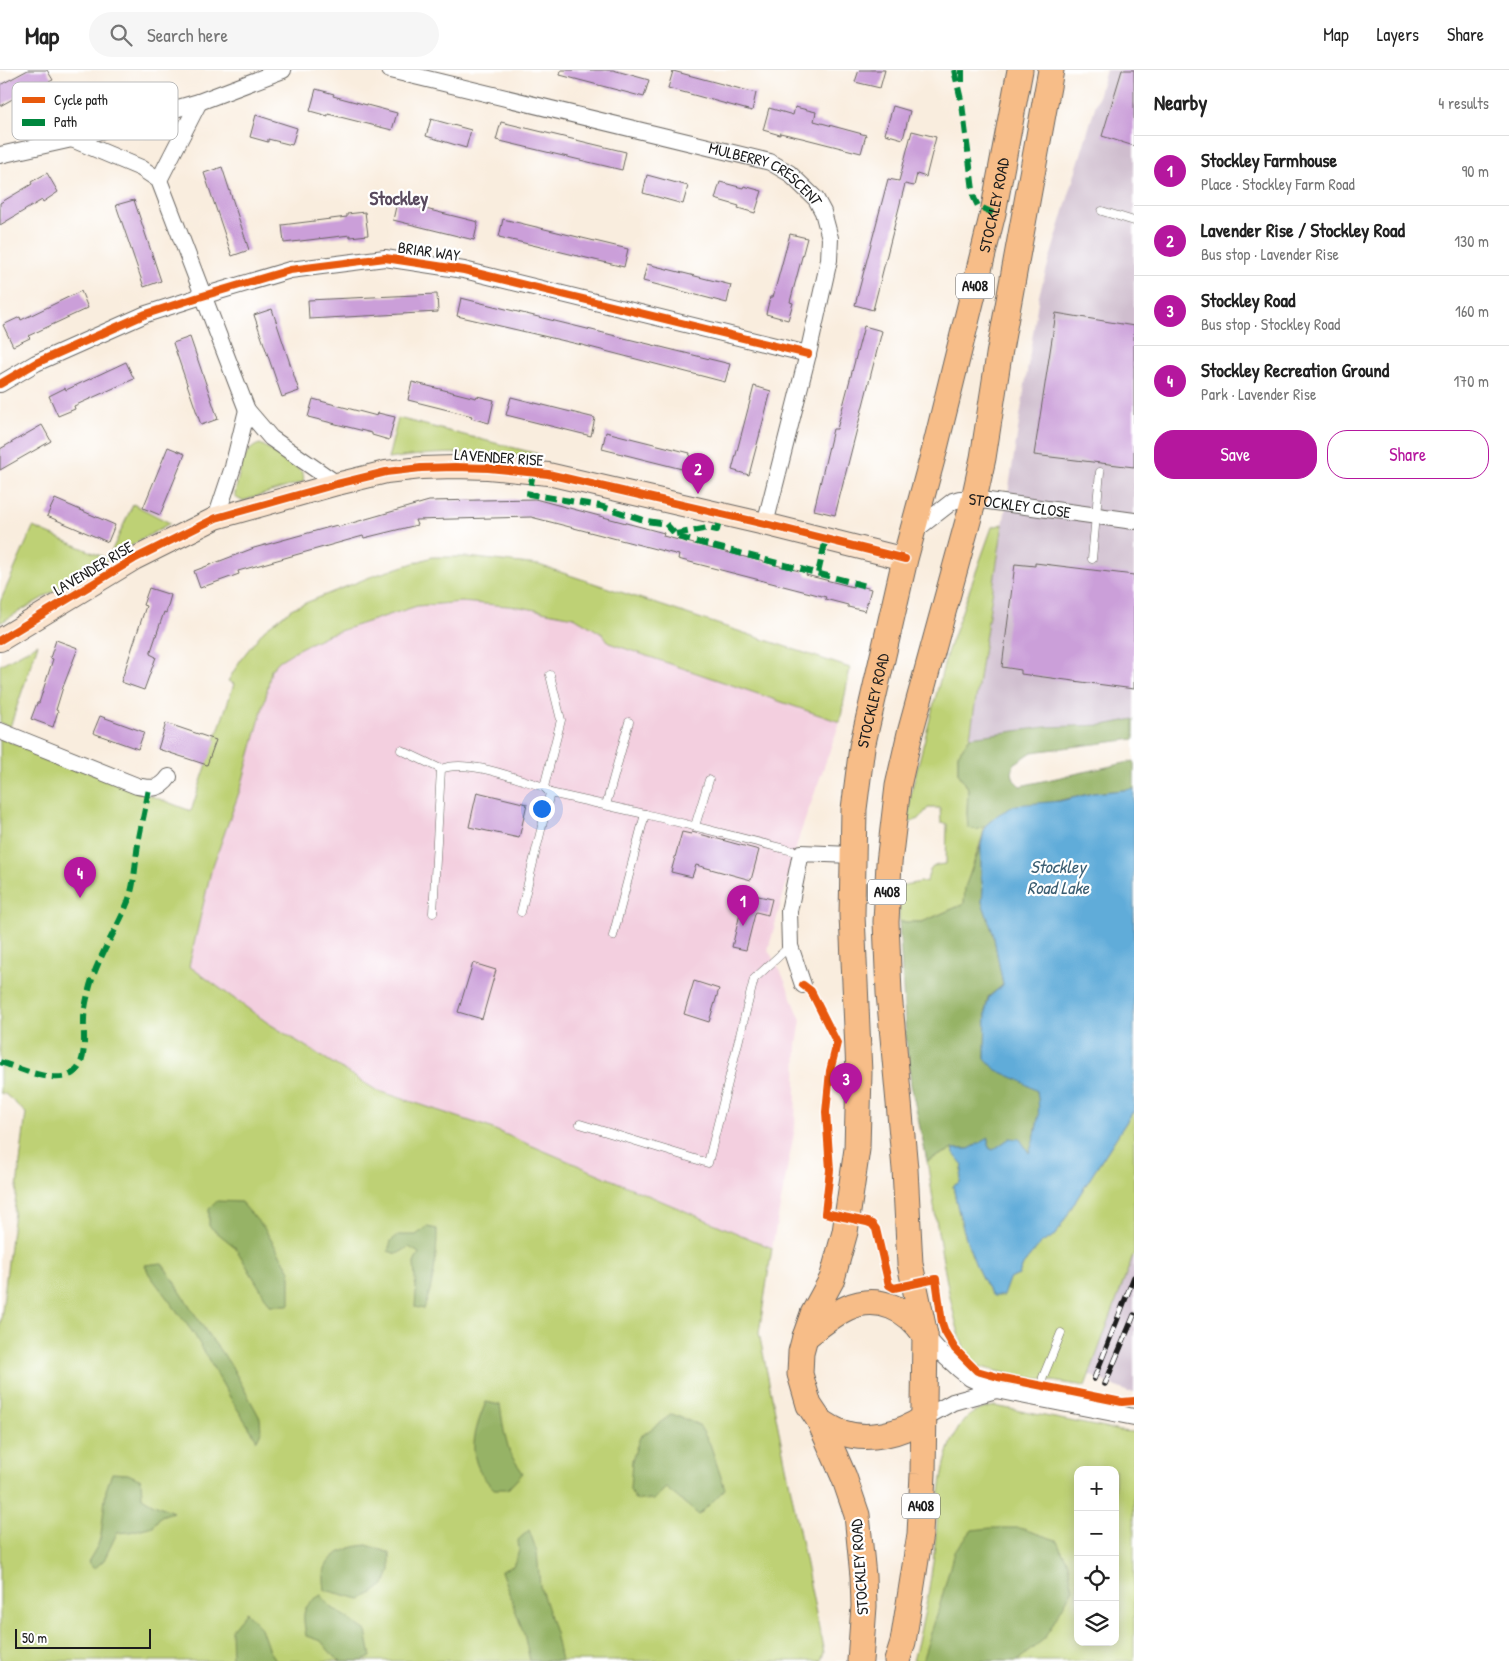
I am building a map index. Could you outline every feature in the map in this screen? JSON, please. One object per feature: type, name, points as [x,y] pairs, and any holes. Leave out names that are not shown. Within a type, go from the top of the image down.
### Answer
[{"type":"main road","name":"STOCKLEY ROAD","points":[[860,1661],[864,1606],[857,1515],[844,1477],[819,1420],[809,1405],[800,1374],[801,1352],[805,1337],[813,1314],[832,1279],[848,1217],[857,1149],[859,1073],[852,915],[854,809],[862,747],[905,559],[993,213],[1020,70]]},
{"type":"main road","name":"STOCKLEY ROAD","points":[[897,1661],[903,1642],[920,1534],[925,1335],[910,1264],[905,1169],[889,993],[886,922],[888,863],[896,828],[898,786],[910,733],[974,499],[983,458],[999,355],[1051,70]]},
{"type":"main road","points":[[805,1337],[848,1307],[868,1302],[888,1304],[898,1309],[910,1316],[925,1335]]},
{"type":"main road","points":[[819,1420],[840,1432],[865,1436],[886,1435],[915,1424],[924,1418]]},
{"type":"street","points":[[178,108],[283,70]]},
{"type":"street","name":"MULBERRY CRESCENT","points":[[390,70],[770,162],[789,173],[816,199],[823,212],[830,238],[829,260],[808,354],[765,524]]},
{"type":"street","points":[[159,180],[199,102]]},
{"type":"street","points":[[0,154],[67,140]]},
{"type":"street","points":[[74,140],[141,168],[159,180],[247,410],[271,438],[337,484]]},
{"type":"street","name":"BRIAR WAY","points":[[0,384],[36,363],[146,314],[203,295],[290,270],[385,258],[464,270],[808,354]]},
{"type":"street","points":[[216,518],[233,467],[247,410]]},
{"type":"street","name":"LAVENDER RISE","points":[[0,640],[134,559],[216,518],[386,472],[421,468],[488,468],[548,474],[765,524],[905,559]]},
{"type":"street","name":"STOCKLEY CLOSE","points":[[913,532],[953,502],[960,499],[974,499],[1134,521]]},
{"type":"street","points":[[0,731],[137,786],[154,788],[162,785],[169,777]]},
{"type":"street","points":[[803,985],[790,946],[789,911],[801,853],[852,856]]},
{"type":"street","points":[[925,1335],[970,1378],[996,1390],[1134,1417]]},
{"type":"street","points":[[924,1418],[953,1402],[996,1390]]},
{"type":"lane","points":[[1102,211],[1134,221]]},
{"type":"lane","points":[[1092,559],[1100,472]]},
{"type":"lane","points":[[544,787],[562,720],[550,675]]},
{"type":"lane","points":[[606,806],[629,722]]},
{"type":"lane","points":[[401,750],[440,769],[453,765],[471,766],[544,787],[550,793],[645,814],[801,853]]},
{"type":"lane","points":[[433,913],[440,769]]},
{"type":"lane","points":[[695,826],[709,780]]},
{"type":"lane","points":[[521,912],[550,793]]},
{"type":"lane","points":[[613,936],[645,814]]},
{"type":"lane","points":[[580,1124],[708,1163],[754,979],[790,946]]},
{"type":"lane","points":[[1039,1398],[1043,1377],[1061,1333]]},
{"type":"shaded area","points":[[1106,70],[1134,70],[1134,724],[1045,727],[970,737],[1039,295]]},
{"type":"shaded area","points":[[461,602],[520,607],[574,617],[604,635],[610,643],[840,722],[800,834],[768,950],[781,972],[801,1020],[797,1045],[795,1128],[772,1248],[488,1127],[376,1090],[268,1023],[189,966],[211,871],[241,787],[266,696],[271,670],[279,661],[327,635],[417,606]]},
{"type":"shaded area","points":[[1134,1253],[1134,1392],[1128,1392],[1089,1375]]},
{"type":"green space","points":[[398,418],[538,454],[534,457],[479,453],[443,454],[388,459]]},
{"type":"green space","points":[[260,444],[301,471],[304,476],[303,482],[242,501],[235,497],[235,493],[242,464],[249,452]]},
{"type":"green space","points":[[133,504],[170,523],[0,623],[0,602],[33,527],[108,559]]},
{"type":"green space","points":[[1003,524],[970,737],[958,754],[958,773],[968,788],[967,814],[977,830],[985,826],[967,884],[964,904],[922,922],[899,922],[899,886],[927,881],[929,873],[934,866],[946,864],[947,824],[941,823],[940,808],[928,808],[919,819],[908,823],[911,792],[947,653],[992,527]]},
{"type":"green space","points":[[432,557],[467,557],[539,565],[850,668],[840,722],[609,643],[604,635],[574,617],[520,607],[461,602],[417,606],[327,635],[279,661],[271,670],[266,696],[241,787],[211,871],[189,966],[268,1023],[376,1090],[488,1127],[772,1248],[759,1333],[824,1653],[821,1661],[0,1661],[0,1328],[26,1113],[5,1094],[0,1093],[0,738],[191,811],[234,684],[228,681],[241,659],[264,630],[293,608],[370,577]]},
{"type":"green space","points":[[38,644],[10,727],[0,723],[0,665]]},
{"type":"green space","points":[[1134,719],[1134,739],[1032,752],[1014,764],[1012,773],[1014,780],[1020,786],[1134,761],[1134,789],[1093,793],[999,814],[977,830],[968,828],[968,788],[958,773],[958,754],[970,737],[1045,727],[1104,725]]},
{"type":"green space","points":[[981,845],[982,902],[993,933],[1003,985],[988,997],[985,1058],[1037,1091],[1040,1107],[1034,1141],[1029,1153],[1010,1138],[993,1150],[989,1148],[989,1139],[969,1149],[953,1149],[927,1161],[911,1085],[906,1040],[899,922],[922,922],[964,904],[965,887]]},
{"type":"green space","points":[[1134,1110],[1134,1253],[1085,1386],[992,1370],[973,1363],[965,1351],[951,1301],[927,1161],[953,1149],[963,1165],[960,1182],[953,1186],[963,1228],[973,1258],[993,1296],[1009,1279],[1019,1275],[1023,1265],[1040,1244],[1056,1235]]},
{"type":"green space","points":[[217,1201],[241,1202],[264,1228],[290,1271],[290,1305],[270,1305],[235,1247],[209,1226],[209,1209]]},
{"type":"green space","points":[[427,1227],[437,1229],[437,1239],[433,1279],[424,1309],[415,1307],[414,1263],[419,1253],[409,1247],[397,1254],[388,1251],[391,1241],[398,1235],[416,1235]]},
{"type":"green space","points":[[162,1263],[207,1333],[231,1365],[260,1418],[261,1432],[257,1440],[194,1334],[149,1274],[145,1265]]},
{"type":"green space","points":[[486,1402],[500,1405],[510,1454],[523,1473],[508,1489],[494,1489],[485,1479],[475,1458],[474,1448],[477,1426]]},
{"type":"green space","points":[[995,1406],[1120,1431],[1134,1432],[1134,1661],[913,1661],[928,1591],[942,1476],[946,1458],[960,1426],[967,1418],[979,1410]]},
{"type":"green space","points":[[672,1414],[699,1425],[710,1444],[725,1489],[699,1515],[666,1488],[653,1500],[635,1500],[630,1489],[632,1460],[640,1437]]},
{"type":"green space","points":[[112,1473],[128,1474],[141,1480],[142,1497],[173,1512],[161,1516],[153,1526],[117,1533],[104,1560],[94,1569],[88,1562],[98,1545],[101,1535],[106,1490]]},
{"type":"green space","points":[[1020,1528],[1056,1540],[1068,1562],[1073,1589],[1044,1639],[1017,1661],[922,1661],[954,1552],[972,1530]]},
{"type":"green space","points":[[529,1530],[537,1552],[540,1586],[555,1633],[561,1661],[530,1661],[524,1634],[501,1571],[513,1566],[519,1551],[518,1540]]},
{"type":"green space","points":[[367,1545],[390,1553],[390,1571],[385,1584],[373,1593],[360,1599],[325,1590],[324,1572],[329,1561],[338,1553]]},
{"type":"green space","points":[[321,1595],[331,1607],[366,1631],[371,1657],[362,1661],[341,1661],[334,1657],[321,1641],[306,1636],[304,1612],[309,1603]]},
{"type":"green space","points":[[246,1612],[261,1628],[269,1651],[276,1661],[232,1661],[231,1630]]},
{"type":"water","name":"Stockley Road Lake","points":[[1134,789],[1134,1110],[1056,1235],[1040,1244],[1023,1265],[1019,1275],[1009,1279],[1003,1296],[993,1296],[979,1272],[963,1228],[953,1186],[960,1182],[963,1165],[954,1154],[953,1149],[969,1149],[989,1138],[989,1148],[993,1150],[1010,1138],[1020,1139],[1029,1153],[1036,1130],[1039,1107],[1037,1091],[1019,1080],[996,1070],[985,1058],[986,1008],[989,997],[1003,985],[993,933],[982,902],[981,845],[985,826],[999,814],[1016,805],[1060,801],[1093,793]]},
{"type":"building","points":[[28,70],[47,70],[53,80],[49,82],[12,82],[12,99],[0,106],[0,85]]},
{"type":"building","points":[[561,70],[613,70],[649,80],[644,97],[560,75]]},
{"type":"building","points":[[859,70],[885,70],[880,88],[855,82]]},
{"type":"building","points":[[1122,70],[1134,70],[1134,146],[1102,136]]},
{"type":"building","points":[[673,71],[756,93],[752,111],[668,88]]},
{"type":"building","points":[[316,89],[334,94],[333,96],[397,113],[392,130],[310,111]]},
{"type":"building","points":[[893,106],[910,111],[903,139],[885,134]]},
{"type":"building","points":[[795,107],[816,112],[814,121],[866,135],[861,153],[763,130],[769,108],[793,115]]},
{"type":"building","points":[[256,115],[297,128],[292,145],[268,139],[268,142],[250,137]]},
{"type":"building","points":[[431,119],[471,130],[466,148],[426,136]]},
{"type":"building","points":[[501,122],[626,152],[622,170],[496,140]]},
{"type":"building","points":[[912,131],[936,137],[926,177],[917,174],[914,186],[905,184],[873,310],[855,305],[888,179],[899,181]]},
{"type":"building","points":[[222,167],[249,250],[232,256],[204,173]]},
{"type":"building","points":[[47,173],[58,192],[0,225],[0,203]]},
{"type":"building","points":[[647,175],[688,186],[683,204],[643,193]]},
{"type":"building","points":[[720,182],[762,191],[755,213],[715,199]]},
{"type":"building","points":[[134,200],[161,281],[144,287],[116,205]]},
{"type":"building","points":[[397,202],[478,222],[474,240],[393,220]]},
{"type":"building","points":[[365,212],[368,235],[350,237],[350,235],[284,243],[282,225],[347,217],[347,214]]},
{"type":"building","points":[[503,219],[628,249],[624,267],[499,237]]},
{"type":"building","points":[[790,234],[807,238],[790,302],[793,303],[788,320],[766,314],[770,297],[773,297]]},
{"type":"building","points":[[647,264],[731,285],[727,303],[643,281]]},
{"type":"building","points":[[81,291],[88,308],[28,336],[30,338],[13,346],[3,325],[20,317],[21,320]]},
{"type":"building","points":[[437,294],[438,312],[309,319],[308,300]]},
{"type":"building","points":[[461,298],[730,364],[725,382],[582,345],[457,316]]},
{"type":"building","points":[[272,309],[299,391],[282,397],[254,315]]},
{"type":"building","points":[[1056,313],[1134,326],[1134,467],[1034,455]]},
{"type":"building","points":[[864,326],[882,331],[835,515],[814,510],[833,429],[837,429]]},
{"type":"building","points":[[190,337],[218,419],[201,425],[173,343]]},
{"type":"building","points":[[126,362],[134,379],[74,406],[75,409],[58,416],[49,396]]},
{"type":"building","points":[[412,382],[476,398],[477,396],[494,400],[489,423],[471,418],[472,416],[408,400]]},
{"type":"building","points":[[754,386],[771,391],[749,475],[732,470]]},
{"type":"building","points":[[511,397],[595,418],[591,436],[506,415]]},
{"type":"building","points":[[313,399],[377,416],[378,413],[395,417],[389,440],[372,435],[372,433],[308,417]]},
{"type":"building","points":[[42,425],[51,441],[0,470],[0,449]]},
{"type":"building","points":[[606,432],[690,453],[686,470],[602,449]]},
{"type":"building","points":[[168,447],[185,454],[160,515],[143,508]]},
{"type":"building","points":[[55,499],[115,525],[108,542],[47,516]]},
{"type":"building","points":[[535,499],[664,533],[663,536],[807,573],[806,575],[853,587],[854,584],[871,589],[865,611],[825,599],[826,597],[678,559],[679,555],[531,517],[415,520],[417,525],[364,538],[363,536],[238,571],[239,574],[200,588],[194,571],[254,548],[337,525],[338,527],[429,501]]},
{"type":"building","points":[[1035,563],[1134,575],[1134,689],[1021,674],[1021,670],[1002,667],[1015,564],[1035,566]]},
{"type":"building","points":[[149,588],[171,595],[150,654],[156,657],[144,690],[121,682],[146,606],[143,605]]},
{"type":"building","points":[[56,640],[78,648],[63,687],[53,727],[31,719],[37,703],[39,703],[53,659],[50,658]]},
{"type":"building","points":[[100,716],[144,732],[138,749],[93,733]]},
{"type":"building","points":[[166,723],[216,740],[207,765],[158,749]]},
{"type":"building","points":[[477,792],[527,804],[519,838],[469,827]]},
{"type":"building","points":[[682,832],[691,834],[692,832],[759,850],[751,880],[696,865],[692,877],[671,872]]},
{"type":"building","points":[[745,893],[772,899],[768,915],[756,912],[746,950],[732,947]]},
{"type":"building","points":[[473,963],[496,970],[482,1019],[458,1012]]},
{"type":"building","points":[[694,981],[719,989],[709,1022],[684,1014]]},
{"type":"railway","points":[[1094,1379],[1134,1277]]},
{"type":"railway","points":[[1105,1384],[1134,1315]]},
{"type":"marked path","points":[[954,70],[962,104],[974,198],[978,206],[993,213]]},
{"type":"marked path","points":[[962,70],[962,87]]},
{"type":"marked path","points":[[533,473],[529,494],[600,506],[647,521],[666,524],[678,537],[866,586]]},
{"type":"marked path","points":[[676,534],[708,528],[717,530],[721,514]]},
{"type":"marked path","points":[[818,573],[826,539]]},
{"type":"marked path","points":[[0,1062],[37,1074],[57,1077],[73,1073],[78,1069],[83,1056],[84,1013],[91,982],[130,897],[149,788]]},
{"type":"cycle path","points":[[0,384],[36,363],[146,314],[290,270],[385,258],[464,270],[808,354]]},
{"type":"cycle path","points":[[0,640],[134,559],[216,518],[386,472],[421,468],[488,468],[548,474],[765,524],[905,559]]},
{"type":"cycle path","points":[[803,985],[811,991],[837,1043],[830,1071],[826,1112],[830,1170],[825,1213],[872,1224],[876,1229],[889,1285],[894,1288],[936,1279],[945,1332],[955,1349],[977,1371],[1122,1402],[1134,1401]]},
{"type":"place","name":"Lavender Rise / Stockley Road","points":[[698,494]]},
{"type":"place","name":"Stockley Recreation Ground","points":[[80,898]]},
{"type":"place","name":"Stockley Farmhouse","points":[[743,926]]},
{"type":"place","name":"Stockley Road","points":[[846,1104]]},
{"type":"district","name":"Stockley","points":[[399,198]]}]
